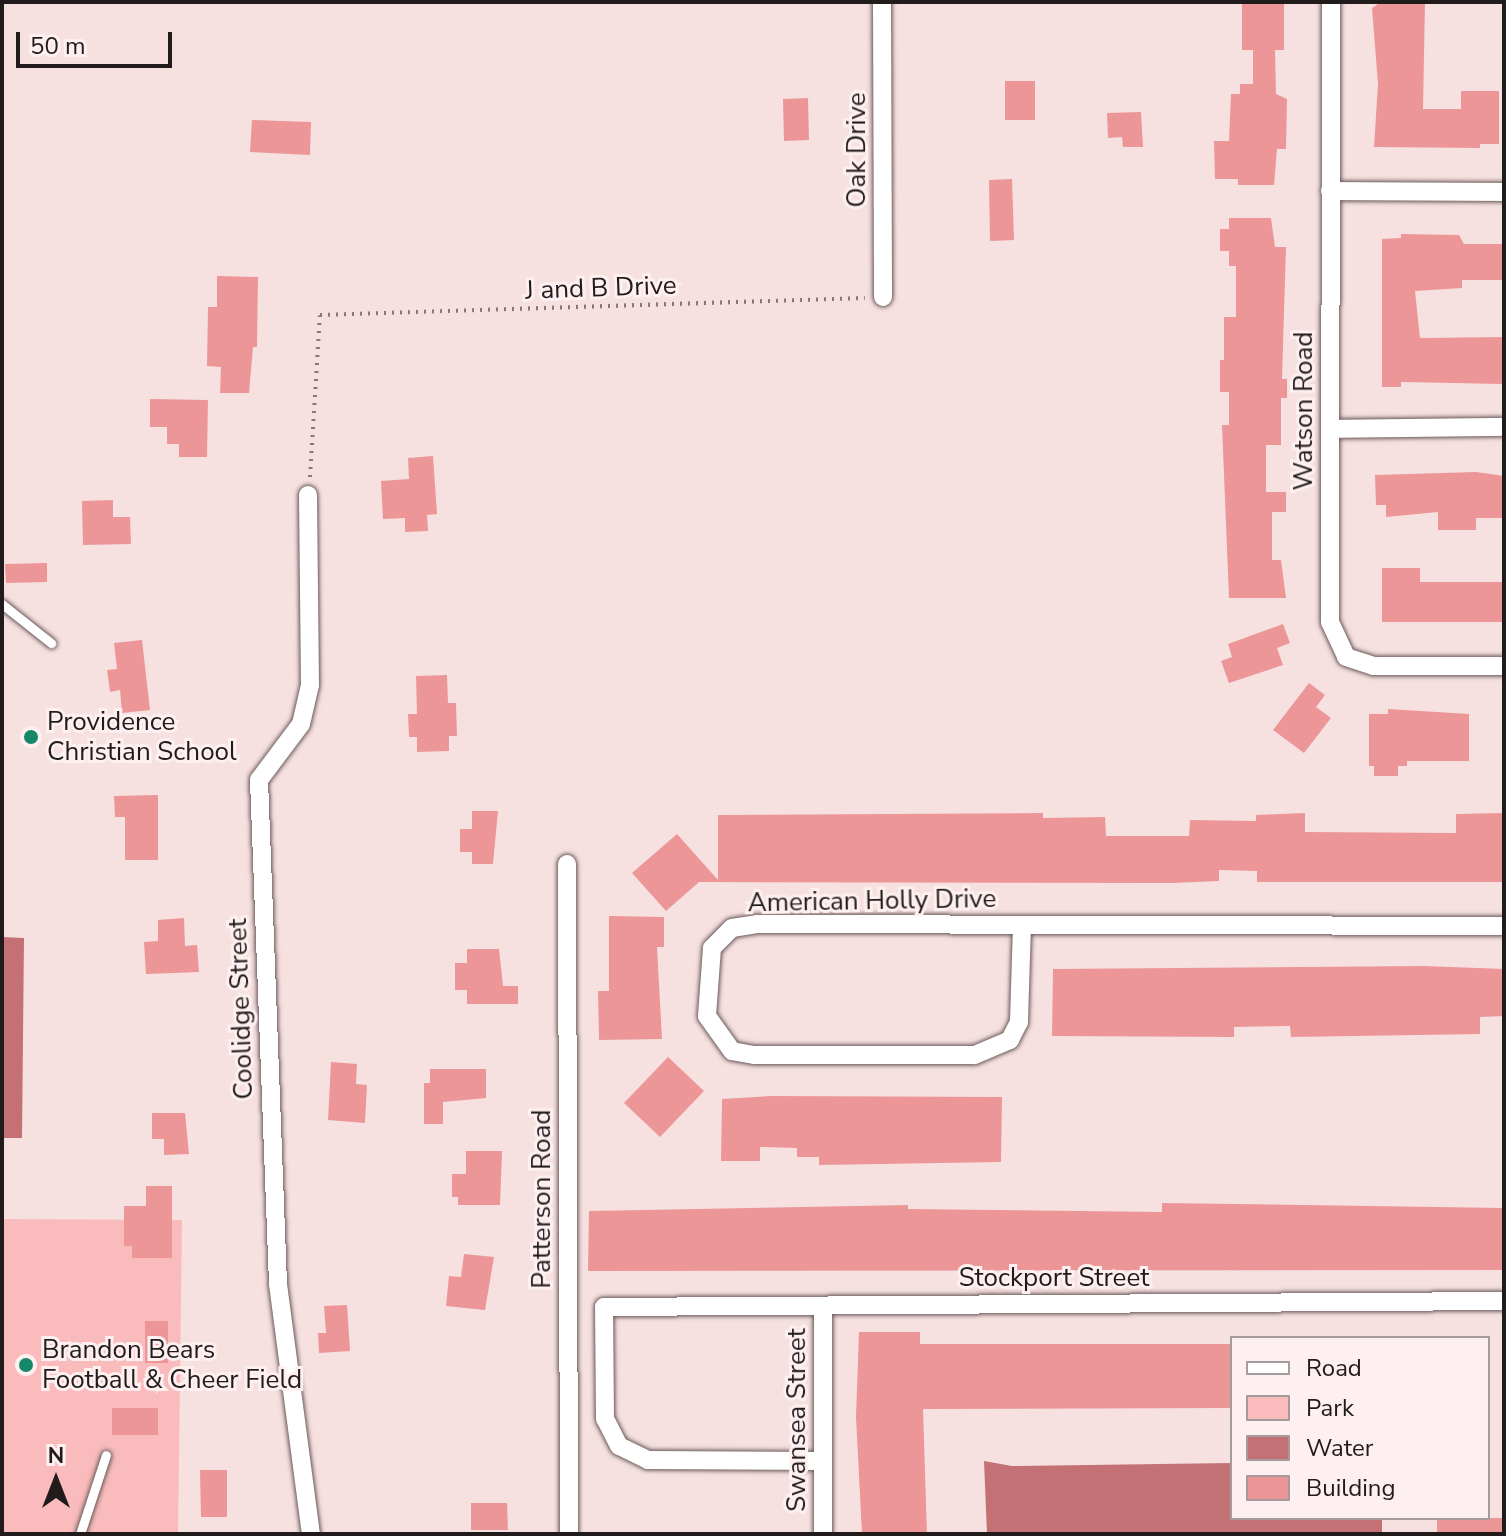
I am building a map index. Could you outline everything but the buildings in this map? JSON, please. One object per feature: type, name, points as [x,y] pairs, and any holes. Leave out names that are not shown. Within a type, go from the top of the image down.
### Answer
[{"type":"street","name":"Oak Drive","points":[[882,2],[883,297]]},
{"type":"street","name":"Watson Road","points":[[1331,2],[1330,622],[1346,657],[1373,666],[1504,666]]},
{"type":"street","points":[[1330,191],[1504,192]]},
{"type":"street","points":[[1330,429],[1504,427]]},
{"type":"street","name":"Coolidge Street","points":[[308,495],[310,685],[301,724],[259,780],[278,1284],[311,1534]]},
{"type":"street","name":"Patterson Road","points":[[567,864],[569,1534]]},
{"type":"street","name":"American Holly Drive","points":[[1022,925],[1019,1022],[1010,1040],[974,1055],[754,1055],[732,1051],[707,1016],[712,948],[732,928],[1022,925],[1504,926]]},
{"type":"street","name":"Stockport Street","points":[[823,1461],[648,1460],[619,1446],[605,1419],[604,1307],[1504,1301]]},
{"type":"street","name":"Swansea Street","points":[[823,1306],[823,1534]]},
{"type":"lane","points":[[2,604],[51,643]]},
{"type":"lane","points":[[80,1534],[106,1455]]},
{"type":"path","name":"J and B Drive","points":[[308,495],[320,315],[883,297]]},
{"type":"green space","points":[[2,1219],[182,1220],[178,1534],[2,1534]]},
{"type":"water","points":[[2,937],[24,938],[22,1138],[2,1138]]},
{"type":"water","points":[[984,1461],[1012,1466],[1230,1463],[1230,1520],[1382,1520],[1382,1534],[987,1534]]},
{"type":"place","name":"Providence Christian School","points":[[31,737]]},
{"type":"place","name":"Brandon Bears Football & Cheer Field","points":[[26,1365]]}]
